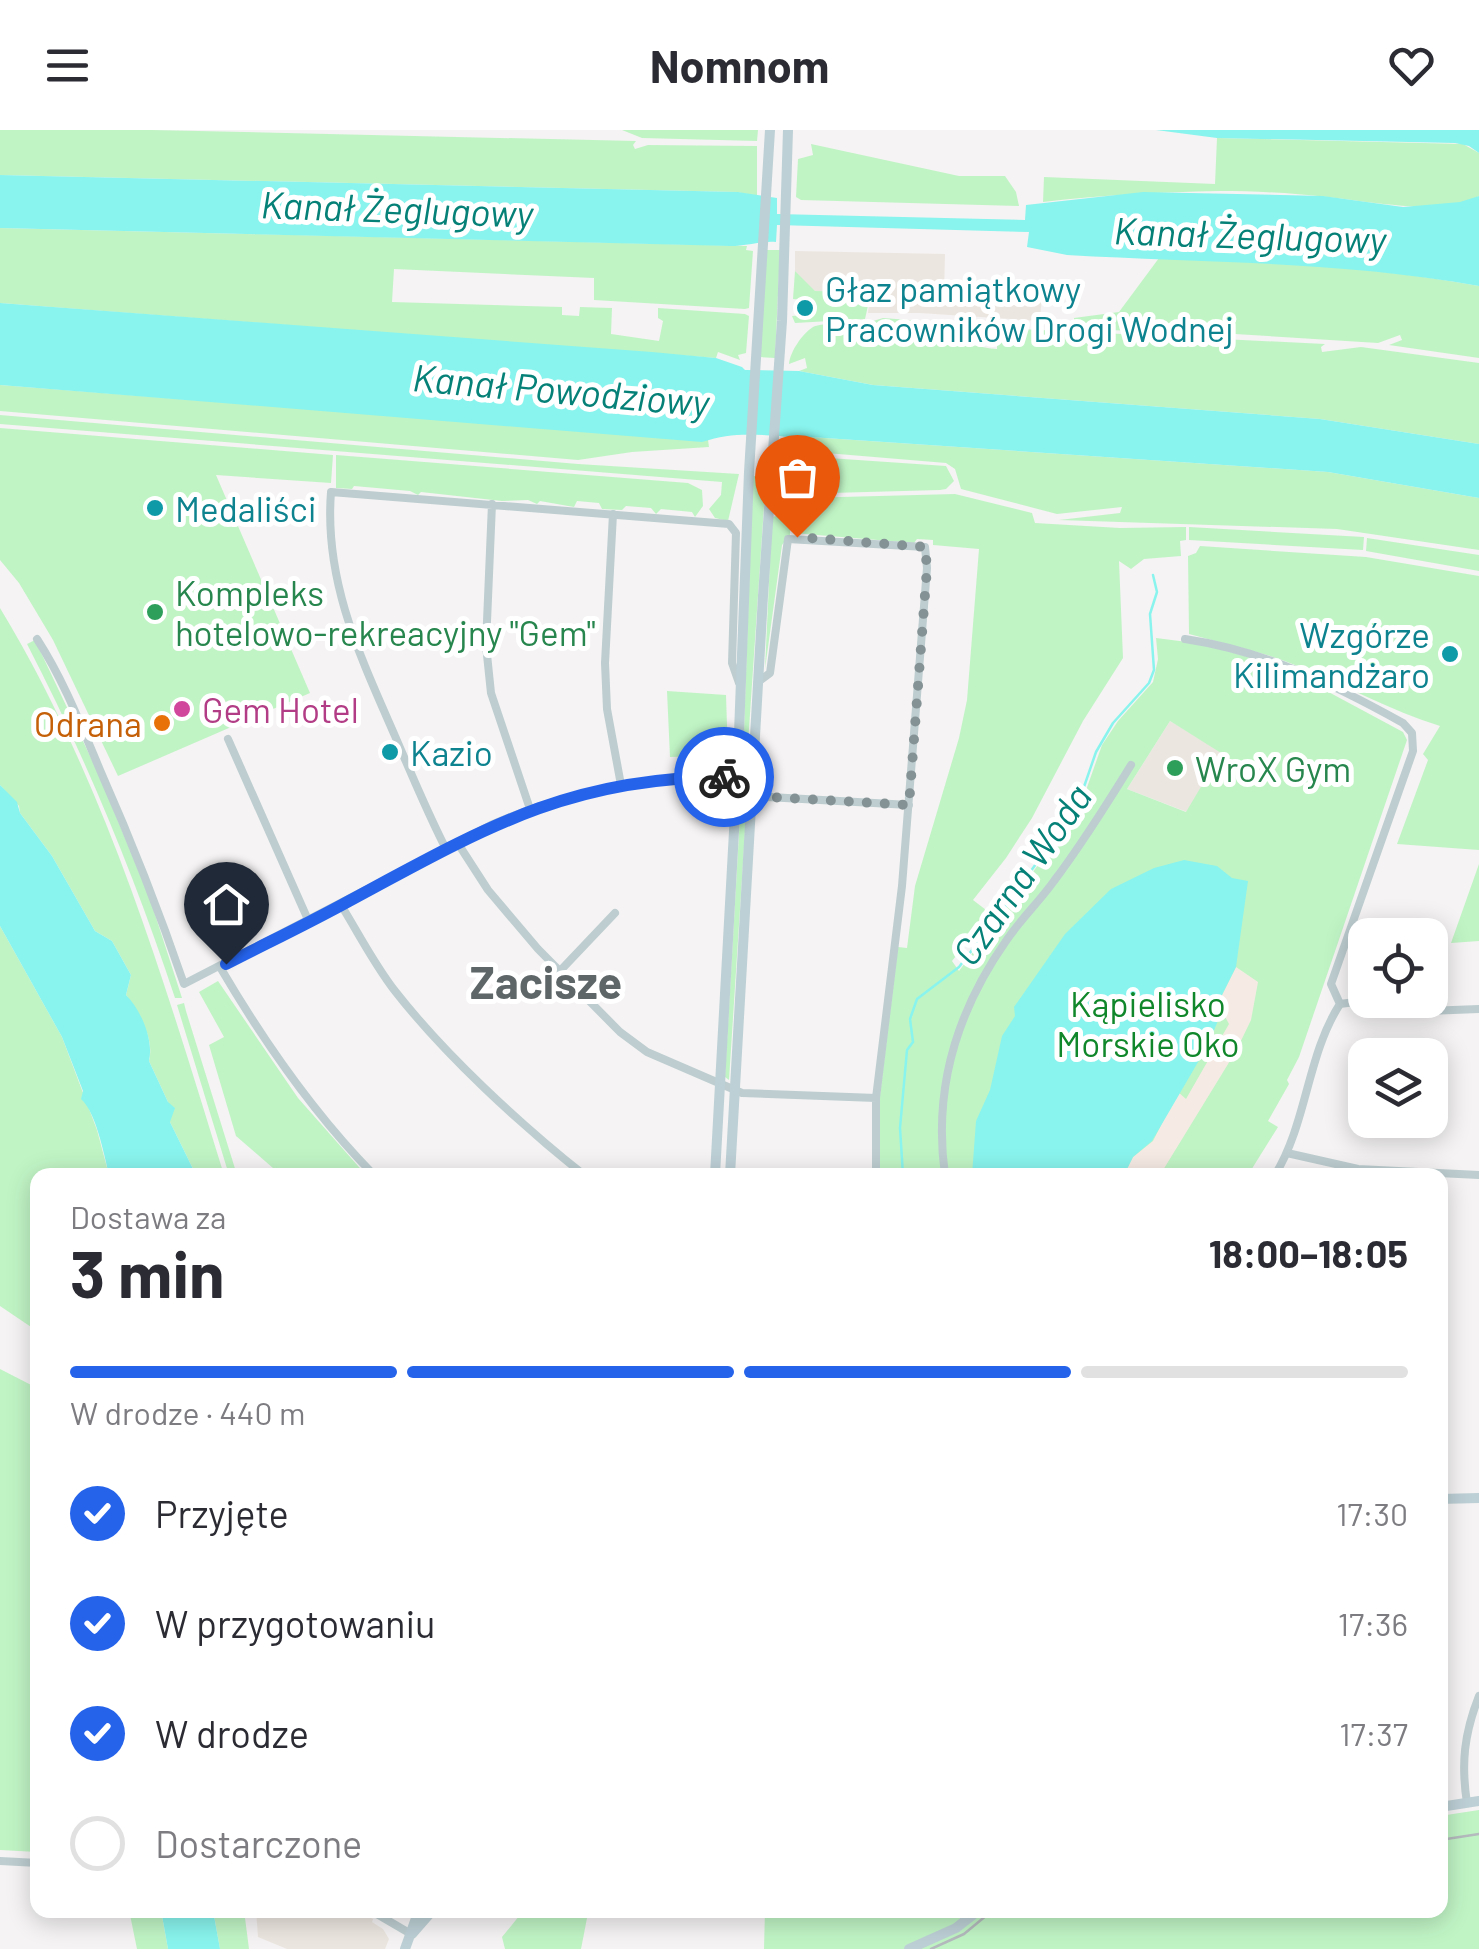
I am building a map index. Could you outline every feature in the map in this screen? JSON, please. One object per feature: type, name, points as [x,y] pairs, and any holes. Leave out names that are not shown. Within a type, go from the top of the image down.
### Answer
[{"type":"main road","points":[[715,1168],[750,452],[770,130]]},
{"type":"main road","points":[[730,1168],[779,368],[788,130]]},
{"type":"main road","points":[[1448,1499],[1479,1498]]},
{"type":"main road","points":[[1448,1806],[1473,1802]]},
{"type":"main road","points":[[405,1949],[417,1918]]},
{"type":"main road","points":[[412,1934],[425,1918]]},
{"type":"main road","points":[[909,1949],[969,1918]]},
{"type":"street","points":[[446,848],[342,607],[330,533],[331,492],[729,524],[736,533],[732,663],[741,687]]},
{"type":"street","points":[[492,504],[486,645],[491,692],[530,809]]},
{"type":"street","points":[[613,514],[604,664],[607,709],[621,786]]},
{"type":"street","points":[[758,682],[770,673],[785,543],[797,537],[925,547],[927,568],[901,899],[876,1098],[876,1168]]},
{"type":"street","points":[[37,638],[75,710],[110,792],[151,890],[184,984],[457,842],[530,809],[621,786],[678,779],[752,778]]},
{"type":"street","points":[[1185,639],[1255,654],[1319,677],[1403,722],[1412,733],[1413,751],[1331,984],[1340,1004]]},
{"type":"street","points":[[228,739],[309,922]]},
{"type":"street","points":[[945,1168],[943,1101],[949,1061],[964,1013],[1008,938],[1067,864],[1131,764]]},
{"type":"street","points":[[751,796],[909,805]]},
{"type":"street","points":[[457,842],[494,898],[559,972],[633,1043],[671,1065],[720,1082],[735,1092],[876,1098]]},
{"type":"street","points":[[342,905],[374,961],[407,1005],[516,1116],[576,1168]]},
{"type":"street","points":[[559,972],[614,912]]},
{"type":"street","points":[[220,967],[304,1095],[368,1168]]},
{"type":"street","points":[[1340,1004],[1479,1009]]},
{"type":"street","points":[[1279,1168],[1340,1004]]},
{"type":"street","points":[[1287,1153],[1358,1168]]},
{"type":"street","points":[[1448,1175],[1479,1176]]},
{"type":"street","points":[[1473,1802],[1463,1773],[1464,1744],[1479,1696]]},
{"type":"street","points":[[0,1861],[30,1862]]},
{"type":"street","points":[[384,1918],[412,1934]]},
{"type":"shaded area","points":[[795,251],[945,254],[944,293],[1042,294],[1040,321],[868,313],[870,292],[815,291],[802,282],[795,271]]},
{"type":"shaded area","points":[[1170,721],[1222,752],[1187,812],[1127,789]]},
{"type":"shaded area","points":[[257,1918],[371,1918],[389,1939],[385,1949],[287,1949],[258,1937]]},
{"type":"green space","points":[[0,130],[636,141],[635,149],[648,145],[757,146],[757,196],[737,192],[0,175]]},
{"type":"green space","points":[[622,130],[758,130],[757,141],[642,138]]},
{"type":"green space","points":[[1217,138],[1463,144],[1479,153],[1479,196],[1446,206],[1426,207],[1233,191],[1043,202],[1044,177],[1215,184]]},
{"type":"green space","points":[[811,144],[959,176],[1005,176],[1016,192],[1019,206],[801,200],[796,197],[798,159],[813,155]]},
{"type":"green space","points":[[0,228],[747,246],[746,250],[753,251],[749,308],[745,309],[594,300],[594,278],[394,269],[392,302],[562,307],[562,315],[579,316],[580,307],[612,308],[611,334],[659,341],[663,321],[658,318],[658,308],[745,314],[749,316],[746,353],[738,355],[740,360],[718,352],[716,358],[0,303]]},
{"type":"green space","points":[[767,250],[780,250],[775,358],[760,357]]},
{"type":"green space","points":[[1159,258],[1320,266],[1479,286],[1479,358],[1389,345],[1402,340],[1400,335],[1378,343],[1074,329],[1074,318],[1119,312]]},
{"type":"green space","points":[[795,271],[815,291],[871,292],[865,319],[795,323],[792,316],[804,315],[807,308],[803,300],[793,299]]},
{"type":"green space","points":[[883,318],[935,322],[936,329],[999,333],[1000,328],[1325,344],[1322,352],[1361,347],[1479,363],[1479,444],[1320,419],[873,385],[799,371],[807,368],[805,358],[789,364],[805,334],[826,324],[873,327],[997,349],[997,344],[870,322]]},
{"type":"green space","points":[[0,385],[708,440],[709,447],[578,460],[0,411]]},
{"type":"green space","points":[[0,415],[739,474],[728,521],[715,518],[709,509],[721,495],[722,482],[0,424]]},
{"type":"green space","name":"Kompleks hotelowo-rekreacyjny \"Gem\"","points":[[0,428],[333,455],[331,483],[216,475],[310,693],[118,776],[53,640],[19,583],[0,560]]},
{"type":"green space","points":[[810,437],[1328,472],[1479,498],[1479,550],[1337,529],[1059,520],[1120,513],[1122,507],[1057,514],[961,489],[955,469],[946,463],[814,452],[790,439]]},
{"type":"green space","points":[[798,452],[814,457],[946,466],[954,481],[940,490],[794,494],[779,469],[781,453],[783,456]]},
{"type":"green space","points":[[336,455],[688,483],[702,490],[703,506],[695,517],[692,512],[661,509],[656,514],[651,508],[602,509],[599,503],[577,501],[574,507],[354,486],[336,488]]},
{"type":"green space","points":[[753,476],[766,477],[746,773],[743,759]]},
{"type":"green space","name":"Kąpielisko Morskie Oko","points":[[955,494],[1032,513],[1035,523],[1186,527],[1186,540],[1180,541],[1181,556],[1144,559],[1131,569],[1119,561],[1123,658],[1083,721],[1032,818],[973,900],[990,913],[952,961],[959,971],[1079,810],[1102,745],[1153,682],[1158,659],[1156,638],[1203,644],[1282,667],[1403,732],[1407,740],[1299,1057],[1268,1121],[1278,1127],[1252,1168],[880,1168],[880,1095],[898,947],[907,948],[915,886],[967,700],[979,549],[933,545],[933,540],[917,539],[914,543],[793,533],[794,527],[786,516],[807,519],[808,513],[800,503],[803,498]],"holes":[[[1170,721],[1221,753],[1186,812],[1127,789]]]},
{"type":"green space","points":[[781,515],[790,535],[782,545],[765,669],[772,517]]},
{"type":"green space","points":[[1189,527],[1364,537],[1363,550],[1189,540]]},
{"type":"green space","points":[[1367,538],[1479,555],[1479,571],[1366,551]]},
{"type":"green space","points":[[1200,546],[1366,557],[1479,576],[1479,850],[1397,844],[1428,760],[1423,754],[1440,726],[1282,660],[1189,634],[1188,556]]},
{"type":"green space","points":[[0,608],[38,675],[102,813],[155,956],[222,1168],[193,1168],[170,1122],[168,1102],[149,1061],[145,1026],[126,995],[131,975],[112,941],[95,931],[52,856],[0,785]]},
{"type":"green space","points":[[35,640],[100,777],[150,899],[182,998],[175,998],[108,818],[27,644]]},
{"type":"green space","points":[[667,691],[726,695],[728,755],[670,757]]},
{"type":"green space","points":[[740,816],[746,816],[729,1080],[725,1077]]},
{"type":"green space","points":[[1479,864],[1479,941],[1451,943]]},
{"type":"green space","points":[[0,926],[62,1037],[107,1168],[30,1168],[30,1326],[0,1306]]},
{"type":"green space","points":[[218,981],[298,1098],[360,1168],[273,1168],[236,1136],[209,1045],[224,1037],[199,992]]},
{"type":"green space","points":[[184,1003],[235,1168],[227,1168],[177,1005]]},
{"type":"green space","points":[[0,1369],[30,1384],[30,1852],[0,1850]]},
{"type":"green space","points":[[1479,1810],[1479,1949],[764,1949],[765,1918],[1448,1918],[1448,1815]]},
{"type":"green space","points":[[131,1918],[162,1918],[168,1949],[137,1949]]},
{"type":"green space","points":[[214,1918],[245,1918],[249,1949],[220,1949]]},
{"type":"green space","points":[[517,1918],[587,1918],[581,1949],[505,1949],[502,1937]]},
{"type":"sand","points":[[1236,967],[1258,982],[1251,1020],[1236,1051],[1164,1168],[1128,1168],[1133,1157],[1153,1141],[1178,1092],[1186,1099],[1229,1024],[1218,1003]]},
{"type":"water","points":[[1156,130],[1479,130],[1479,153],[1455,143],[1217,138]]},
{"type":"water","name":"Kanał Żeglugowy","points":[[0,175],[738,192],[777,198],[777,214],[1025,220],[1026,205],[1143,192],[1323,196],[1403,207],[1460,202],[1479,196],[1479,286],[1324,267],[1067,255],[1027,247],[1029,232],[777,225],[776,242],[731,246],[0,228]]},
{"type":"water","name":"Kanał Powodziowy","points":[[0,303],[652,352],[716,358],[745,370],[799,371],[873,385],[1320,419],[1479,444],[1479,498],[1328,472],[810,437],[739,435],[702,442],[0,385]]},
{"type":"water","points":[[0,785],[17,802],[20,813],[52,856],[95,931],[112,941],[131,975],[126,995],[145,1026],[149,1061],[168,1102],[175,1108],[170,1122],[193,1168],[107,1168],[95,1123],[81,1099],[83,1091],[62,1037],[0,926]]},
{"type":"water","points":[[1184,860],[1217,866],[1232,878],[1248,881],[1236,967],[1218,1003],[1222,1011],[1208,1045],[1152,1141],[1133,1157],[1128,1168],[973,1168],[976,1121],[990,1090],[1002,1036],[1015,1016],[1014,1007],[1065,934],[1111,889],[1154,868]]},
{"type":"water","points":[[162,1918],[214,1918],[220,1949],[168,1949]]},
{"type":"waterway","name":"Czarna Woda","points":[[903,1168],[900,1128],[907,1050],[913,1042],[910,1019],[917,999],[959,967],[1005,907],[1077,807],[1096,752],[1113,723],[1149,683],[1154,670],[1150,614],[1157,592],[1153,575]]},
{"type":"tram line","points":[[1448,1839],[1479,1834]]},
{"type":"tram line","points":[[931,1949],[964,1934],[983,1918]]},
{"type":"way so far","points":[[724,777],[752,778],[751,796],[909,805],[927,568],[925,547],[797,537]]},
{"type":"place","name":"Głaz pamiątkowy Pracowników Drogi Wodnej","points":[[805,308]]},
{"type":"place","name":"Medaliści","points":[[155,508]]},
{"type":"place","name":"Kompleks hotelowo-rekreacyjny \"Gem\"","points":[[155,612]]},
{"type":"place","name":"Wzgórze Kilimandżaro","points":[[1450,654]]},
{"type":"place","name":"Gem Hotel","points":[[182,709]]},
{"type":"place","name":"Odrana","points":[[162,723]]},
{"type":"place","name":"Kazio","points":[[390,752]]},
{"type":"place","name":"WroX Gym","points":[[1175,768]]},
{"type":"district","name":"Zacisze","points":[[546,981]]},
{"type":"route","points":[[226,964],[461,840],[530,809],[621,786],[724,777]]}]
